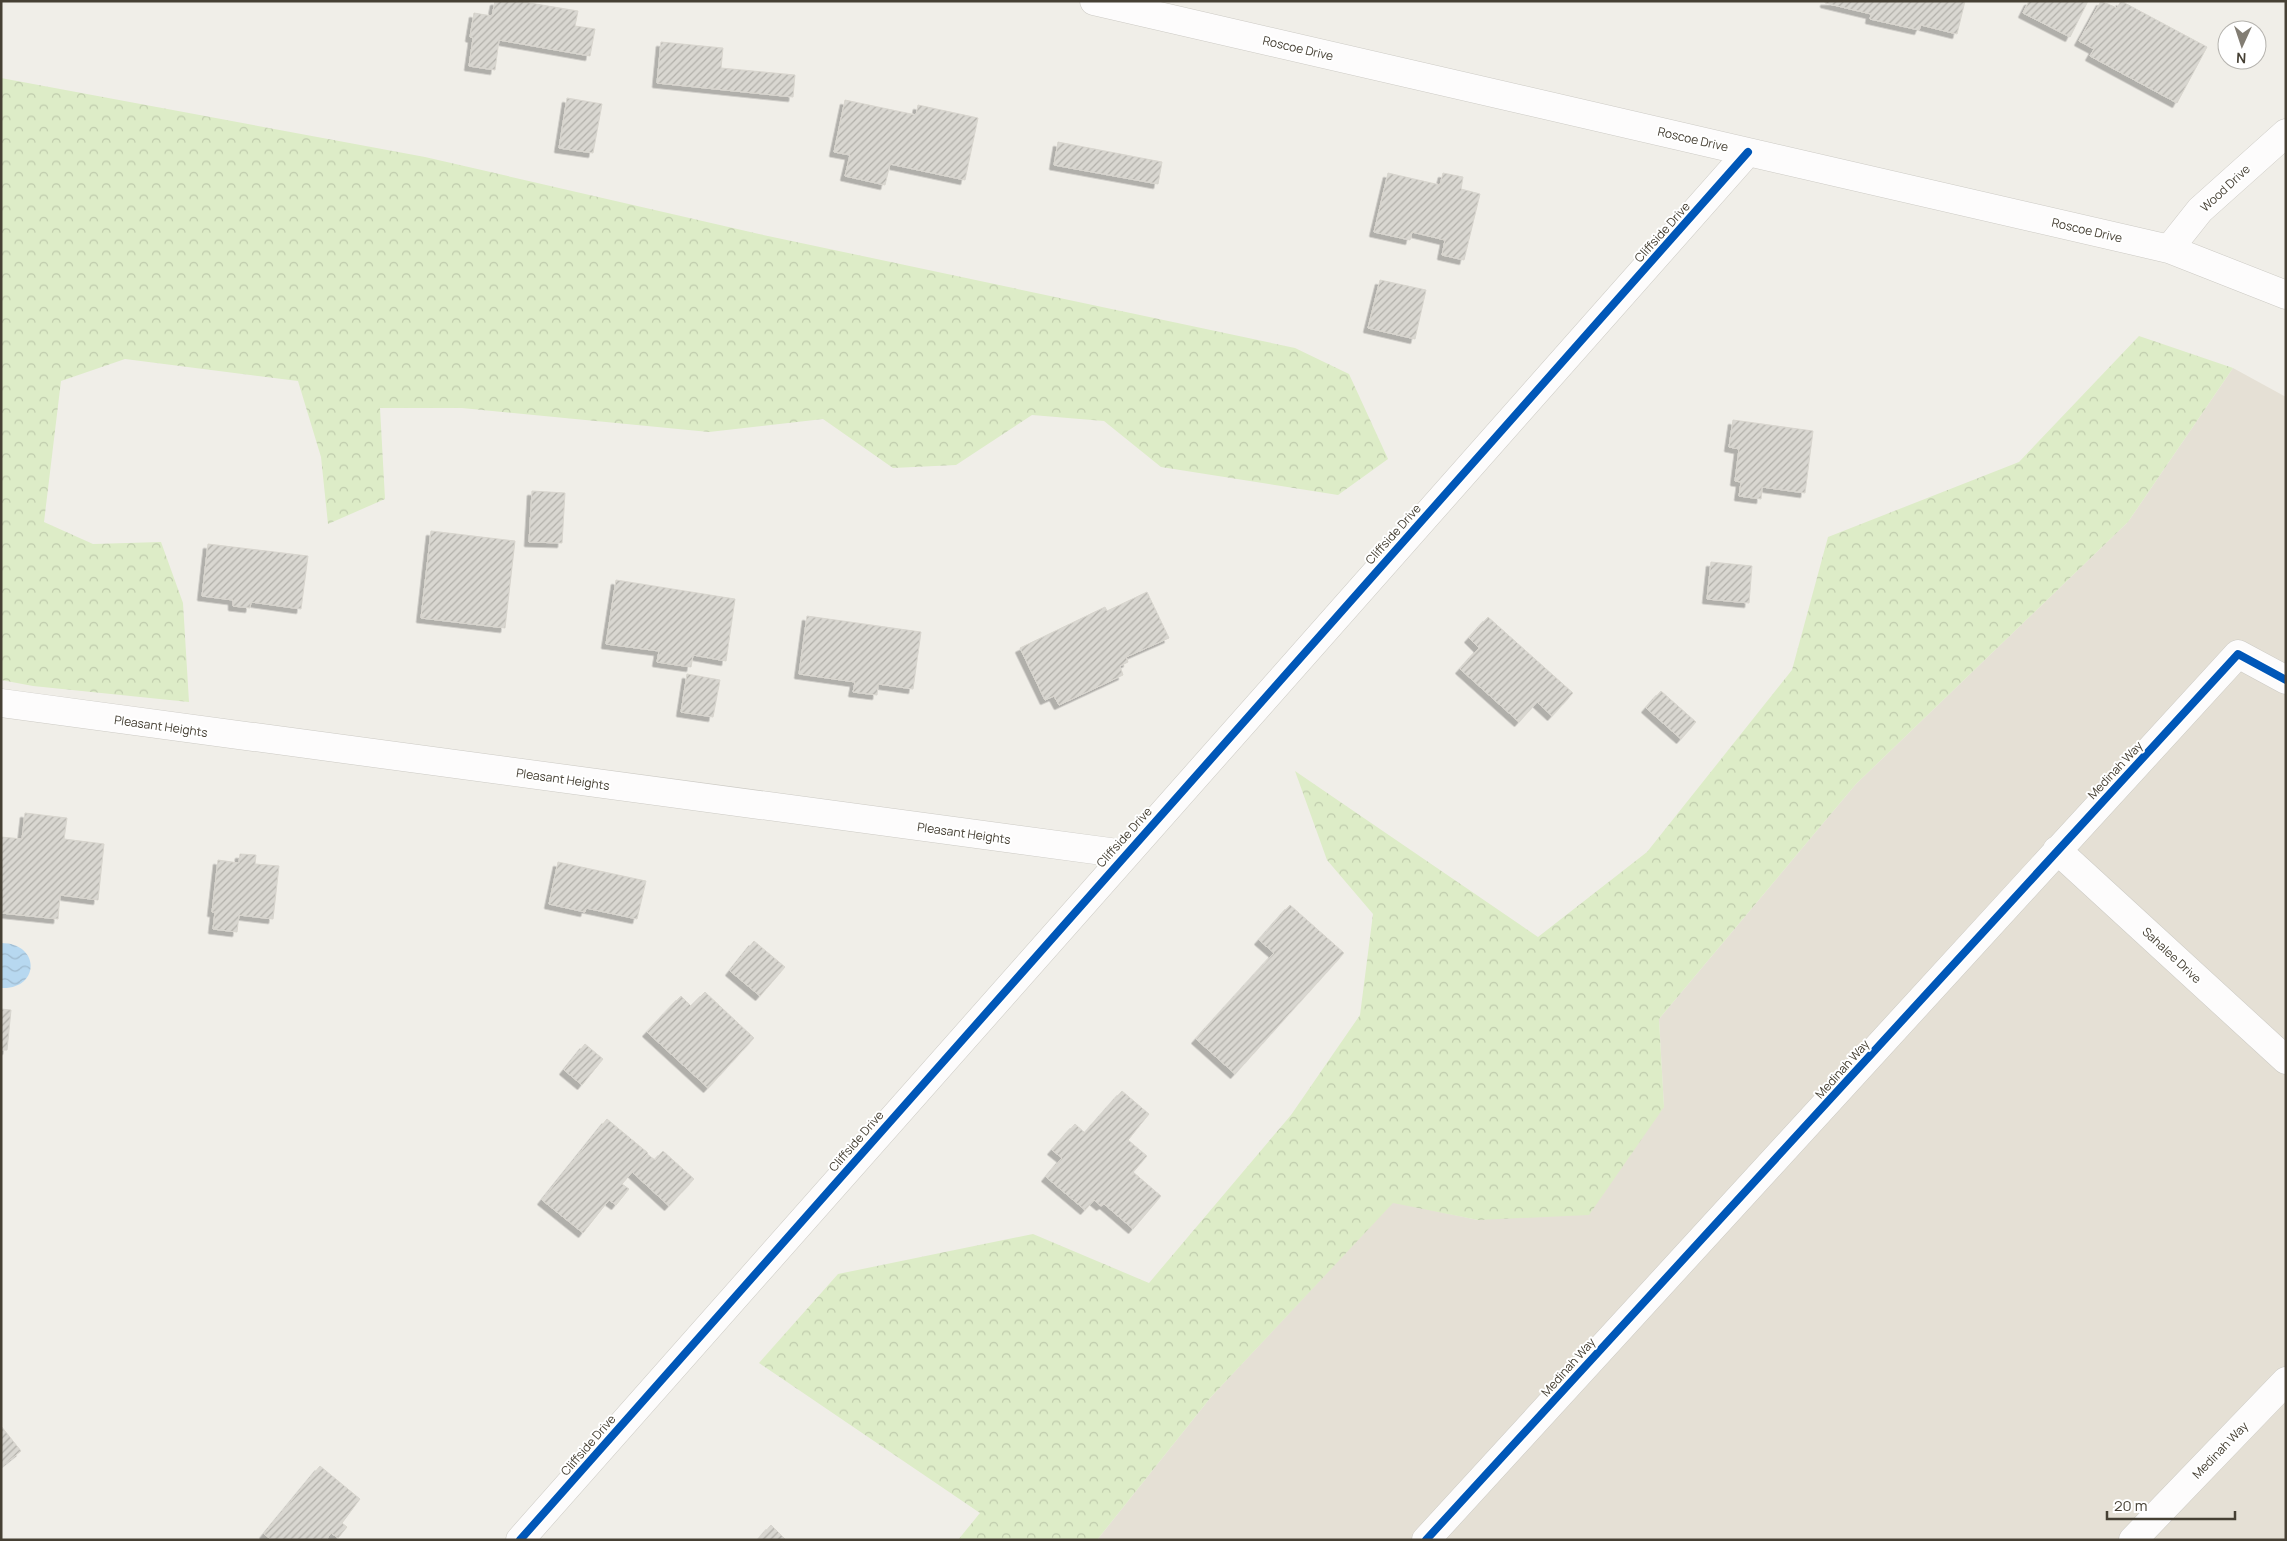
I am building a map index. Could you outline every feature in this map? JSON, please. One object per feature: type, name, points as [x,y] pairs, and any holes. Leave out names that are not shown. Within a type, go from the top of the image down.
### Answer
[{"type":"street","name":"Roscoe Drive","points":[[1094,1],[2169,248],[2286,296]]},
{"type":"street","name":"Wood Drive","points":[[2169,248],[2200,210],[2286,133]]},
{"type":"street","name":"Cliffside Drive","points":[[520,1540],[1124,854],[1748,152]]},
{"type":"street","name":"Medinah Way","points":[[1426,1540],[2238,654],[2286,680]]},
{"type":"street","name":"Pleasant Heights","points":[[1,703],[1124,854]]},
{"type":"street","name":"Sahalee Drive","points":[[2057,850],[2286,1060]]},
{"type":"street","name":"Medinah Way","points":[[2132,1540],[2286,1382]]},
{"type":"shaded area","points":[[2233,368],[2286,397],[2286,1540],[1097,1540],[1211,1397],[1393,1202],[1478,1220],[1664,1107],[1659,1019],[1856,784],[2128,522]]},
{"type":"green space","points":[[1,78],[425,157],[759,234],[1295,348],[1349,374],[1388,459],[1338,495],[1161,467],[1104,421],[1032,415],[956,465],[893,468],[823,419],[709,432],[462,408],[380,408],[385,499],[328,524],[321,457],[298,381],[125,359],[61,381],[44,522],[93,544],[161,542],[183,603],[189,702],[33,686],[1,680]]},
{"type":"green space","points":[[2139,336],[2233,368],[2128,522],[1856,784],[1659,1019],[1664,1107],[1589,1215],[1478,1220],[1393,1203],[1211,1397],[1097,1540],[958,1540],[980,1513],[759,1363],[838,1274],[1033,1234],[1149,1283],[1291,1115],[1360,1015],[1373,914],[1327,860],[1295,771],[1538,937],[1647,852],[1792,670],[1828,537],[2019,462]]},
{"type":"water","points":[[1,943],[14,945],[23,950],[29,958],[31,966],[29,975],[23,982],[14,987],[1,988]]},
{"type":"building","points":[[495,1],[518,1],[578,11],[575,26],[595,29],[590,56],[499,40],[495,70],[469,66],[473,38],[470,37],[474,13],[492,16]]},
{"type":"building","points":[[1825,1],[1965,1],[1957,34],[1921,25],[1919,30],[1870,19],[1871,14],[1825,3]]},
{"type":"building","points":[[2029,1],[2088,1],[2070,37],[2023,13]]},
{"type":"building","points":[[2101,1],[2117,8],[2121,1],[2207,47],[2177,103],[2090,56],[2094,49],[2079,41]]},
{"type":"building","points":[[661,42],[723,48],[721,68],[795,75],[793,97],[657,83]]},
{"type":"building","points":[[567,98],[602,104],[593,153],[559,148]]},
{"type":"building","points":[[845,100],[916,115],[918,105],[978,118],[965,180],[890,164],[885,185],[845,176],[850,155],[834,152]]},
{"type":"building","points":[[1058,142],[1162,162],[1158,184],[1054,165]]},
{"type":"building","points":[[1388,173],[1440,185],[1443,173],[1463,177],[1461,189],[1480,194],[1464,260],[1442,255],[1445,240],[1412,232],[1410,240],[1374,232]]},
{"type":"building","points":[[1380,280],[1426,290],[1415,339],[1368,328]]},
{"type":"building","points":[[1733,420],[1813,431],[1805,493],[1762,487],[1761,499],[1739,496],[1741,482],[1735,481],[1739,449],[1729,447]]},
{"type":"building","points":[[532,491],[565,493],[562,543],[529,542]]},
{"type":"building","points":[[431,531],[515,541],[505,628],[421,618]]},
{"type":"building","points":[[208,544],[308,556],[301,609],[251,602],[250,608],[233,606],[233,600],[202,596]]},
{"type":"building","points":[[1711,562],[1752,566],[1749,603],[1707,599]]},
{"type":"building","points":[[616,580],[735,599],[726,661],[693,655],[691,667],[657,662],[659,651],[606,644]]},
{"type":"building","points":[[1147,592],[1169,638],[1126,657],[1128,662],[1120,666],[1123,675],[1059,705],[1054,696],[1045,700],[1020,648],[1105,607],[1107,611]]},
{"type":"building","points":[[807,616],[921,632],[913,689],[878,684],[877,695],[853,692],[855,682],[799,674]]},
{"type":"building","points":[[1488,617],[1573,693],[1552,716],[1537,702],[1519,722],[1460,669],[1479,648],[1469,638]]},
{"type":"building","points":[[687,674],[720,680],[713,717],[681,712]]},
{"type":"building","points":[[1661,691],[1696,722],[1681,739],[1646,708]]},
{"type":"building","points":[[25,813],[67,818],[64,839],[104,844],[98,900],[60,895],[58,919],[1,913],[1,837],[22,839]]},
{"type":"building","points":[[240,854],[256,855],[255,864],[279,866],[273,919],[239,915],[237,932],[213,929],[215,912],[212,912],[218,860],[239,863]]},
{"type":"building","points":[[558,862],[646,881],[637,919],[586,908],[585,912],[549,904]]},
{"type":"building","points":[[1290,905],[1344,953],[1235,1074],[1196,1039],[1274,953],[1259,940]]},
{"type":"building","points":[[754,941],[785,967],[760,996],[730,971]]},
{"type":"building","points":[[705,992],[754,1038],[708,1088],[647,1032],[681,996],[691,1006]]},
{"type":"building","points":[[1,1009],[11,1010],[7,1050],[1,1050]]},
{"type":"building","points":[[585,1044],[603,1059],[582,1085],[564,1070]]},
{"type":"building","points":[[1122,1091],[1149,1114],[1128,1140],[1147,1156],[1133,1172],[1161,1196],[1133,1229],[1104,1204],[1101,1206],[1094,1200],[1085,1210],[1046,1177],[1062,1158],[1052,1150],[1075,1124],[1085,1133]]},
{"type":"building","points":[[607,1119],[648,1153],[622,1184],[629,1189],[616,1205],[609,1200],[583,1233],[542,1200]]},
{"type":"building","points":[[663,1151],[694,1179],[669,1206],[632,1172],[647,1154],[655,1160]]},
{"type":"building","points":[[1,1426],[21,1451],[1,1467]]},
{"type":"building","points":[[320,1466],[360,1499],[342,1523],[347,1527],[338,1538],[331,1533],[326,1540],[272,1540],[264,1534]]},
{"type":"building","points":[[771,1525],[786,1540],[758,1540]]},
{"type":"cycle path","points":[[520,1540],[1748,152]]},
{"type":"cycle path","points":[[1426,1540],[2238,654],[2286,680]]}]
